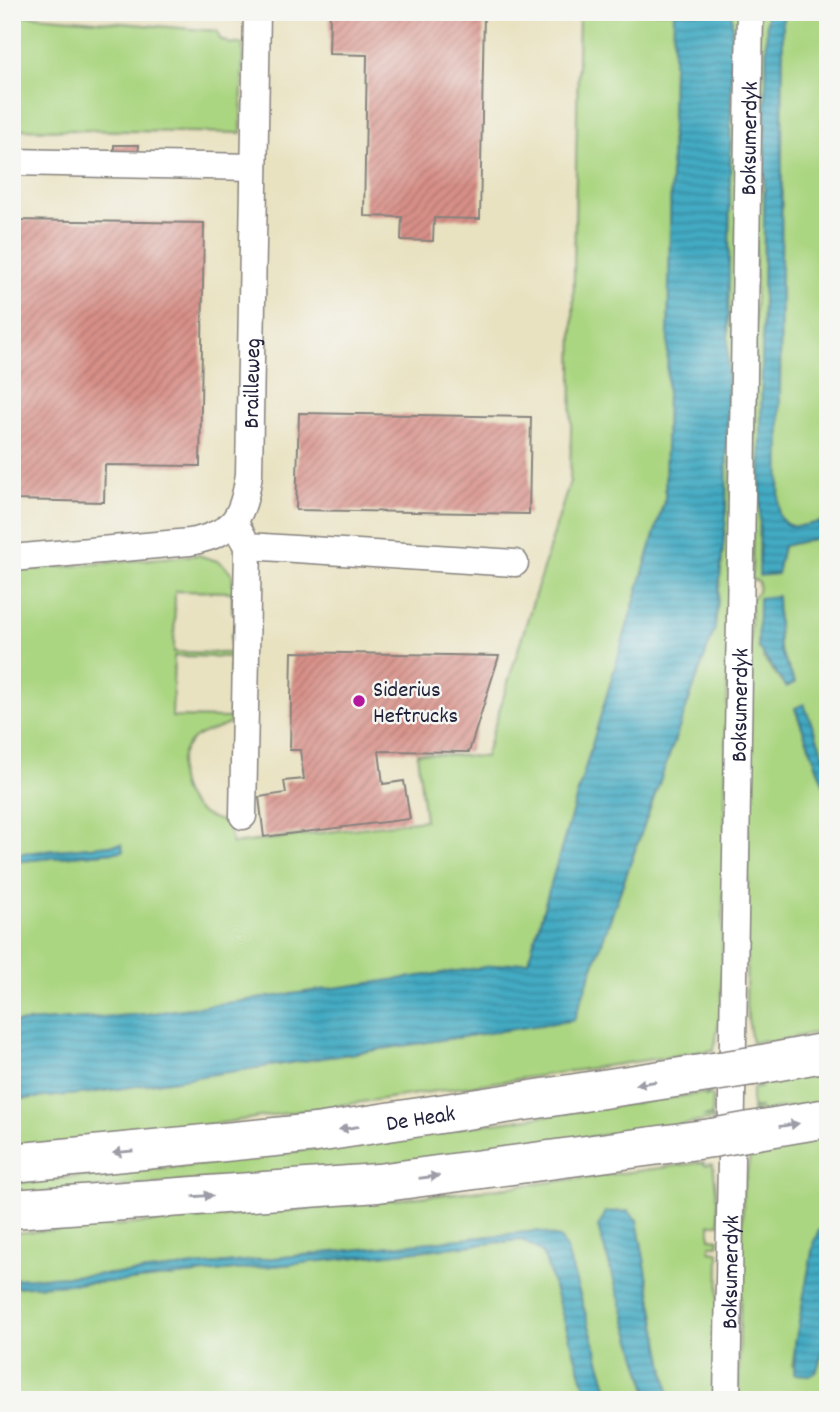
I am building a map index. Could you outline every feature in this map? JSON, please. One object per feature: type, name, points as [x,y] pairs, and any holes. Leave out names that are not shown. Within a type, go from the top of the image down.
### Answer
[{"type":"highway","name":"De Heak","points":[[12,1163],[316,1133],[828,1052]]},
{"type":"highway","points":[[12,1209],[378,1183],[712,1138],[828,1118]]},
{"type":"street","name":"Brailleweg","points":[[234,523],[245,504],[249,474],[257,12]]},
{"type":"street","name":"Boksumerdyk","points":[[727,1400],[750,12]]},
{"type":"street","points":[[12,162],[254,167]]},
{"type":"street","points":[[12,558],[190,542],[213,537],[234,523],[248,546],[243,816]]},
{"type":"street","points":[[248,546],[515,564]]},
{"type":"green space","points":[[579,12],[674,12],[665,498],[528,962],[147,1014],[12,1023],[12,862],[122,851],[122,844],[12,854],[12,571],[198,555],[220,562],[232,573],[235,612],[232,612],[232,592],[175,591],[174,652],[230,653],[231,634],[235,634],[234,676],[230,676],[230,657],[174,656],[172,717],[229,718],[230,699],[233,699],[231,722],[192,740],[185,749],[179,770],[183,791],[188,800],[205,815],[229,826],[232,844],[425,820],[417,753],[485,757],[570,481]]},
{"type":"green space","points":[[732,12],[741,12],[721,1010],[714,1050],[85,1143],[12,1146],[12,1100],[90,1093],[574,1020],[715,628],[726,517]]},
{"type":"green space","points":[[759,12],[767,12],[759,575],[777,574],[783,546],[822,537],[820,522],[791,526],[782,521],[779,515],[783,12],[828,12],[828,766],[804,705],[795,709],[828,796],[828,1030],[767,1043],[765,1040],[752,1043],[746,1006],[751,598],[758,592],[759,582],[752,579]],"holes":[[[777,597],[779,648],[795,682],[786,687],[763,658]]]},
{"type":"green space","points":[[12,14],[217,31],[220,39],[231,44],[243,44],[241,133],[12,129]]},
{"type":"green space","points":[[828,1070],[828,1101],[752,1113],[752,1110],[761,1108],[752,1108],[752,1089],[762,1087],[752,1085]]},
{"type":"green space","points":[[712,1092],[704,1096],[713,1096],[712,1115],[703,1117],[712,1117],[713,1120],[372,1167],[12,1195],[12,1183],[207,1164]]},
{"type":"green space","points":[[828,1137],[828,1226],[819,1231],[814,1241],[792,1366],[817,1370],[828,1334],[828,1400],[738,1400],[743,1191],[750,1157],[761,1156],[761,1149]]},
{"type":"green space","points":[[704,1162],[704,1165],[713,1164],[720,1224],[710,1224],[710,1238],[719,1239],[718,1245],[710,1245],[710,1251],[719,1252],[717,1400],[670,1400],[637,1220],[598,1227],[650,1400],[611,1400],[566,1248],[538,1231],[128,1273],[12,1279],[12,1233],[359,1204]]},
{"type":"green space","points":[[522,1240],[540,1251],[545,1259],[589,1400],[12,1400],[12,1287],[129,1281]]},
{"type":"water","points":[[674,12],[732,12],[726,517],[715,628],[574,1020],[90,1093],[12,1100],[12,1023],[147,1014],[528,961],[665,498]]},
{"type":"water","points":[[767,12],[783,12],[779,515],[782,521],[791,526],[820,522],[822,537],[783,546],[777,574],[759,576]]},
{"type":"water","points":[[777,596],[779,648],[795,683],[786,687],[758,647],[759,598]]},
{"type":"water","points":[[804,704],[828,766],[828,796],[795,708]]},
{"type":"water","points":[[122,844],[123,851],[12,862],[12,854]]},
{"type":"water","points":[[628,1211],[637,1220],[670,1400],[650,1400],[598,1227],[606,1212]]},
{"type":"water","points":[[828,1226],[828,1334],[817,1370],[811,1375],[794,1374],[795,1343],[814,1241],[819,1230]]},
{"type":"water","points":[[538,1231],[560,1238],[566,1248],[611,1400],[589,1400],[545,1259],[540,1251],[522,1240],[129,1281],[12,1287],[12,1279],[128,1273]]},
{"type":"building","points":[[330,12],[484,12],[480,219],[434,218],[433,241],[401,240],[402,217],[364,216],[367,55],[329,54]]},
{"type":"building","points":[[114,145],[139,145],[138,154],[114,154]]},
{"type":"building","points":[[12,220],[204,223],[200,466],[105,465],[104,502],[12,500]]},
{"type":"building","points":[[299,413],[531,417],[529,514],[296,510]]},
{"type":"building","points":[[292,652],[499,656],[469,752],[379,751],[383,784],[404,781],[410,819],[264,837],[259,797],[286,793],[284,781],[304,779],[300,750],[290,750]]},
{"type":"place","name":"Siderius Heftrucks","points":[[359,701]]}]
